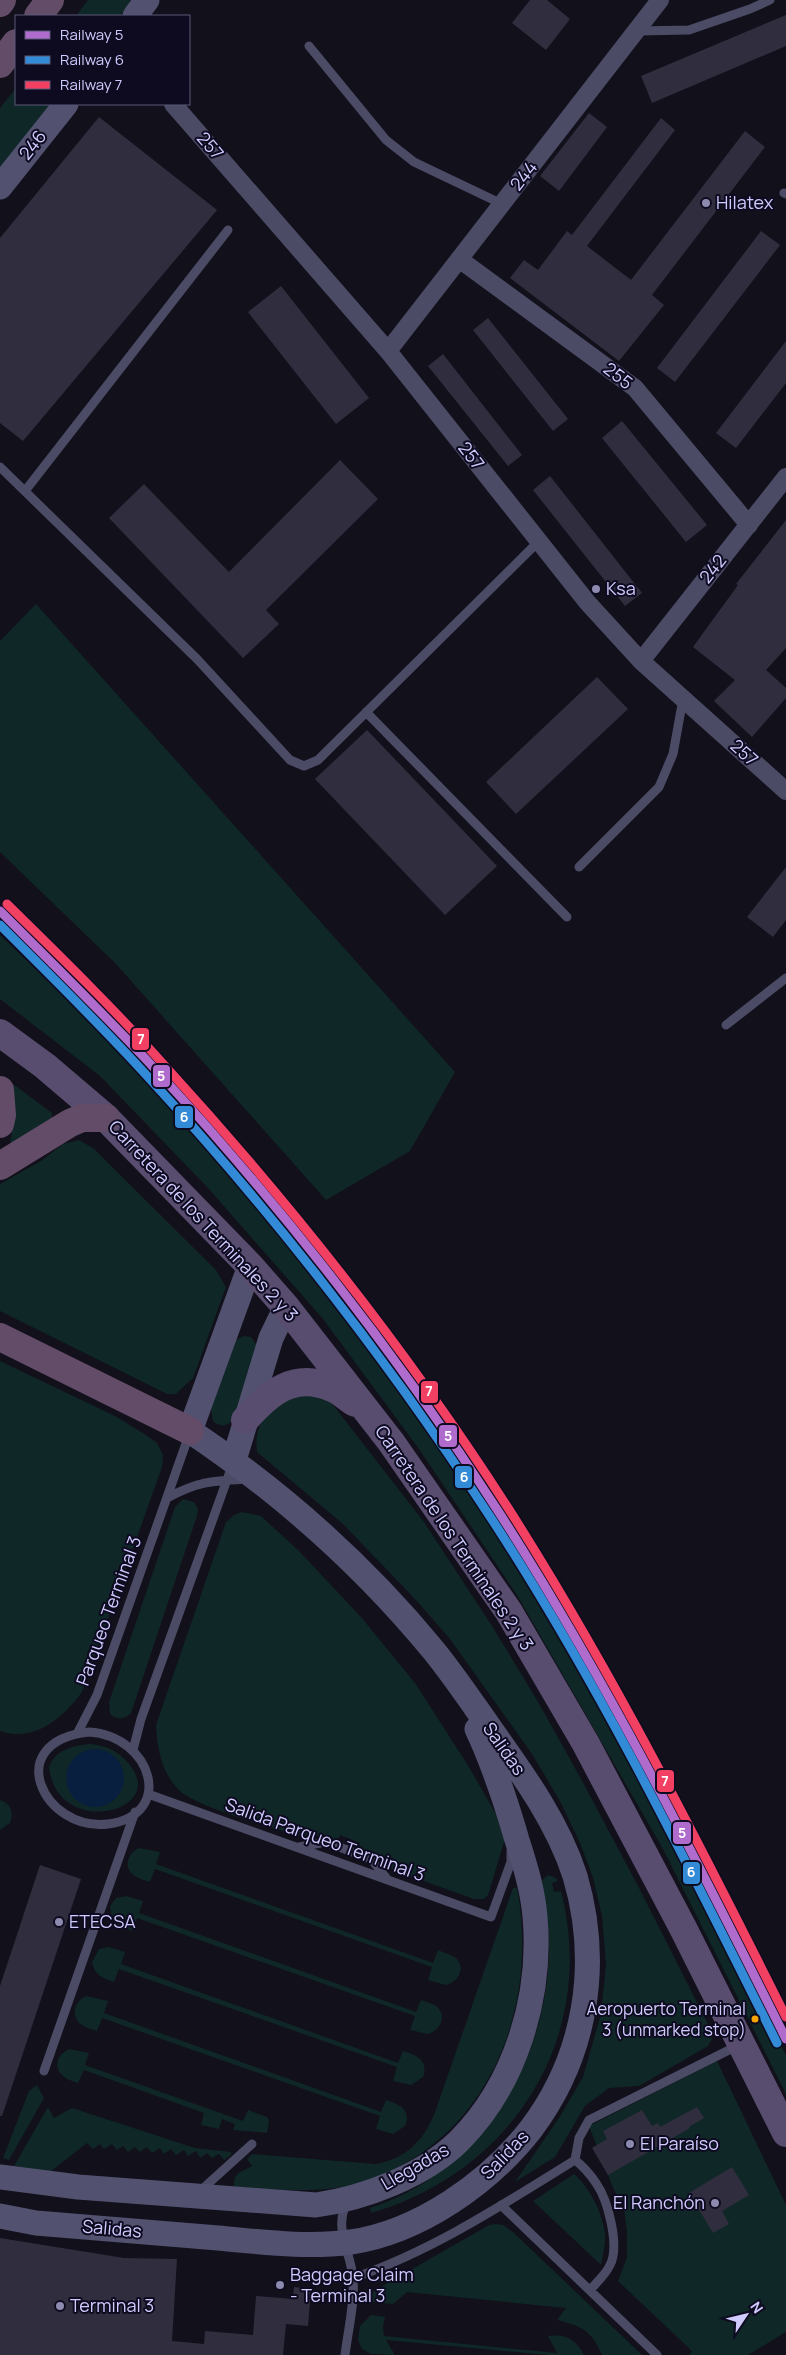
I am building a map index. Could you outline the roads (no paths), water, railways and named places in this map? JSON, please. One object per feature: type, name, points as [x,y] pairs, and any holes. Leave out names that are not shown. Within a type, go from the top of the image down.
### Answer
[{"type":"highway","points":[[39,15],[50,0]]},
{"type":"highway","points":[[0,64],[15,44]]},
{"type":"highway","points":[[0,1090],[2,1115],[0,1124]]},
{"type":"highway","points":[[0,1166],[70,1123],[82,1118],[106,1118]]},
{"type":"highway","points":[[0,1337],[190,1431]]},
{"type":"main road","points":[[136,15],[147,0]]},
{"type":"main road","name":"246","points":[[0,187],[65,105]]},
{"type":"main road","name":"Carretera de los Terminales 2 y 3","points":[[0,1033],[45,1066],[106,1118],[250,1266],[286,1307],[369,1412],[431,1498],[514,1620],[613,1795],[786,2133]]},
{"type":"main road","points":[[250,1266],[190,1431],[230,1470],[256,1479],[335,1545],[404,1617],[456,1681]]},
{"type":"main road","points":[[230,1470],[271,1338],[286,1307]]},
{"type":"main road","points":[[246,1420],[268,1396],[294,1382],[308,1382],[332,1388],[369,1412]]},
{"type":"main road","name":"Llegadas","points":[[0,2177],[78,2187],[195,2196],[325,2212],[351,2198],[396,2182],[446,2152],[459,2141],[479,2117],[503,2080],[523,2028],[533,1978],[535,1917],[528,1875],[489,1754],[456,1681]]},
{"type":"main road","name":"Salidas","points":[[0,2216],[36,2222],[293,2245],[350,2242],[389,2232],[453,2201],[500,2163],[538,2120],[555,2094],[569,2065],[586,1996],[588,1967],[582,1906],[562,1842],[542,1805],[516,1764],[456,1681]]},
{"type":"street","name":"244","points":[[388,351],[660,0]]},
{"type":"street","name":"257","points":[[174,105],[388,351],[587,602],[641,661],[786,791]]},
{"type":"street","name":"255","points":[[460,259],[635,388],[749,525]]},
{"type":"street","name":"242","points":[[641,661],[786,477]]},
{"type":"lane","points":[[636,31],[689,30],[770,0]]},
{"type":"lane","points":[[309,46],[386,140],[414,162],[502,204]]},
{"type":"lane","points":[[25,491],[228,230]]},
{"type":"lane","points":[[0,466],[197,659],[290,760],[304,766],[318,760],[538,541]]},
{"type":"lane","points":[[580,867],[658,787],[673,754],[683,699]]},
{"type":"lane","points":[[366,712],[567,916]]},
{"type":"lane","points":[[726,1025],[786,978]]},
{"type":"lane","name":"Parqueo Terminal 3","points":[[77,1734],[97,1695],[190,1431]]},
{"type":"lane","points":[[167,1498],[190,1486],[230,1470]]},
{"type":"lane","points":[[133,1750],[141,1719],[230,1470]]},
{"type":"lane","points":[[44,2072],[136,1812],[148,1794],[148,1775],[133,1750],[111,1736],[99,1733],[77,1734],[58,1740],[49,1746],[42,1755],[38,1766],[39,1780],[43,1792],[50,1801],[73,1818],[86,1823],[109,1824],[128,1818],[136,1812]]},
{"type":"lane","name":"Salida Parqueo Terminal 3","points":[[148,1794],[491,1917],[511,1862],[512,1823]]},
{"type":"lane","points":[[296,1847],[326,1842],[371,1859],[389,1880]]},
{"type":"lane","points":[[353,2278],[385,2267],[478,2220],[575,2160],[579,2138],[589,2120],[741,2044]]},
{"type":"lane","points":[[195,2196],[252,2144]]},
{"type":"lane","points":[[575,2160],[587,2170],[598,2185],[612,2226],[613,2251],[610,2266],[591,2289]]},
{"type":"lane","points":[[344,2355],[353,2278],[342,2228],[342,2216],[351,2198]]},
{"type":"lane","points":[[501,2205],[591,2289],[657,2355]]},
{"type":"lane","points":[[325,2212],[342,2228]]},
{"type":"water","points":[[95,1749],[111,1754],[119,1762],[124,1778],[119,1794],[111,1802],[95,1807],[79,1802],[71,1794],[66,1778],[71,1762],[79,1754]]},
{"type":"rail line","name":"7","points":[[7,904],[127,1025],[212,1118],[347,1281],[431,1394],[510,1511],[548,1572],[620,1697],[688,1824],[786,2017]]},
{"type":"rail line","name":"5","points":[[0,911],[156,1070],[249,1175],[294,1229],[380,1341],[461,1455],[540,1577],[578,1642],[685,1839],[786,2039]]},
{"type":"rail line","name":"6","points":[[0,925],[131,1058],[241,1182],[329,1291],[413,1403],[491,1518],[569,1645],[642,1776],[777,2043]]},
{"type":"place","name":"Hilatex","points":[[706,203]]},
{"type":"place","name":"Ksa","points":[[596,589]]},
{"type":"place","name":"ETECSA","points":[[59,1922]]},
{"type":"place","name":"Aeropuerto Terminal 3 (unmarked stop)","points":[[755,2019]]},
{"type":"place","name":"El Paraíso","points":[[630,2144]]},
{"type":"place","name":"El Ranchón","points":[[715,2203]]},
{"type":"place","name":"Baggage Claim - Terminal 3","points":[[280,2285]]},
{"type":"place","name":"Terminal 3","points":[[60,2306]]}]
